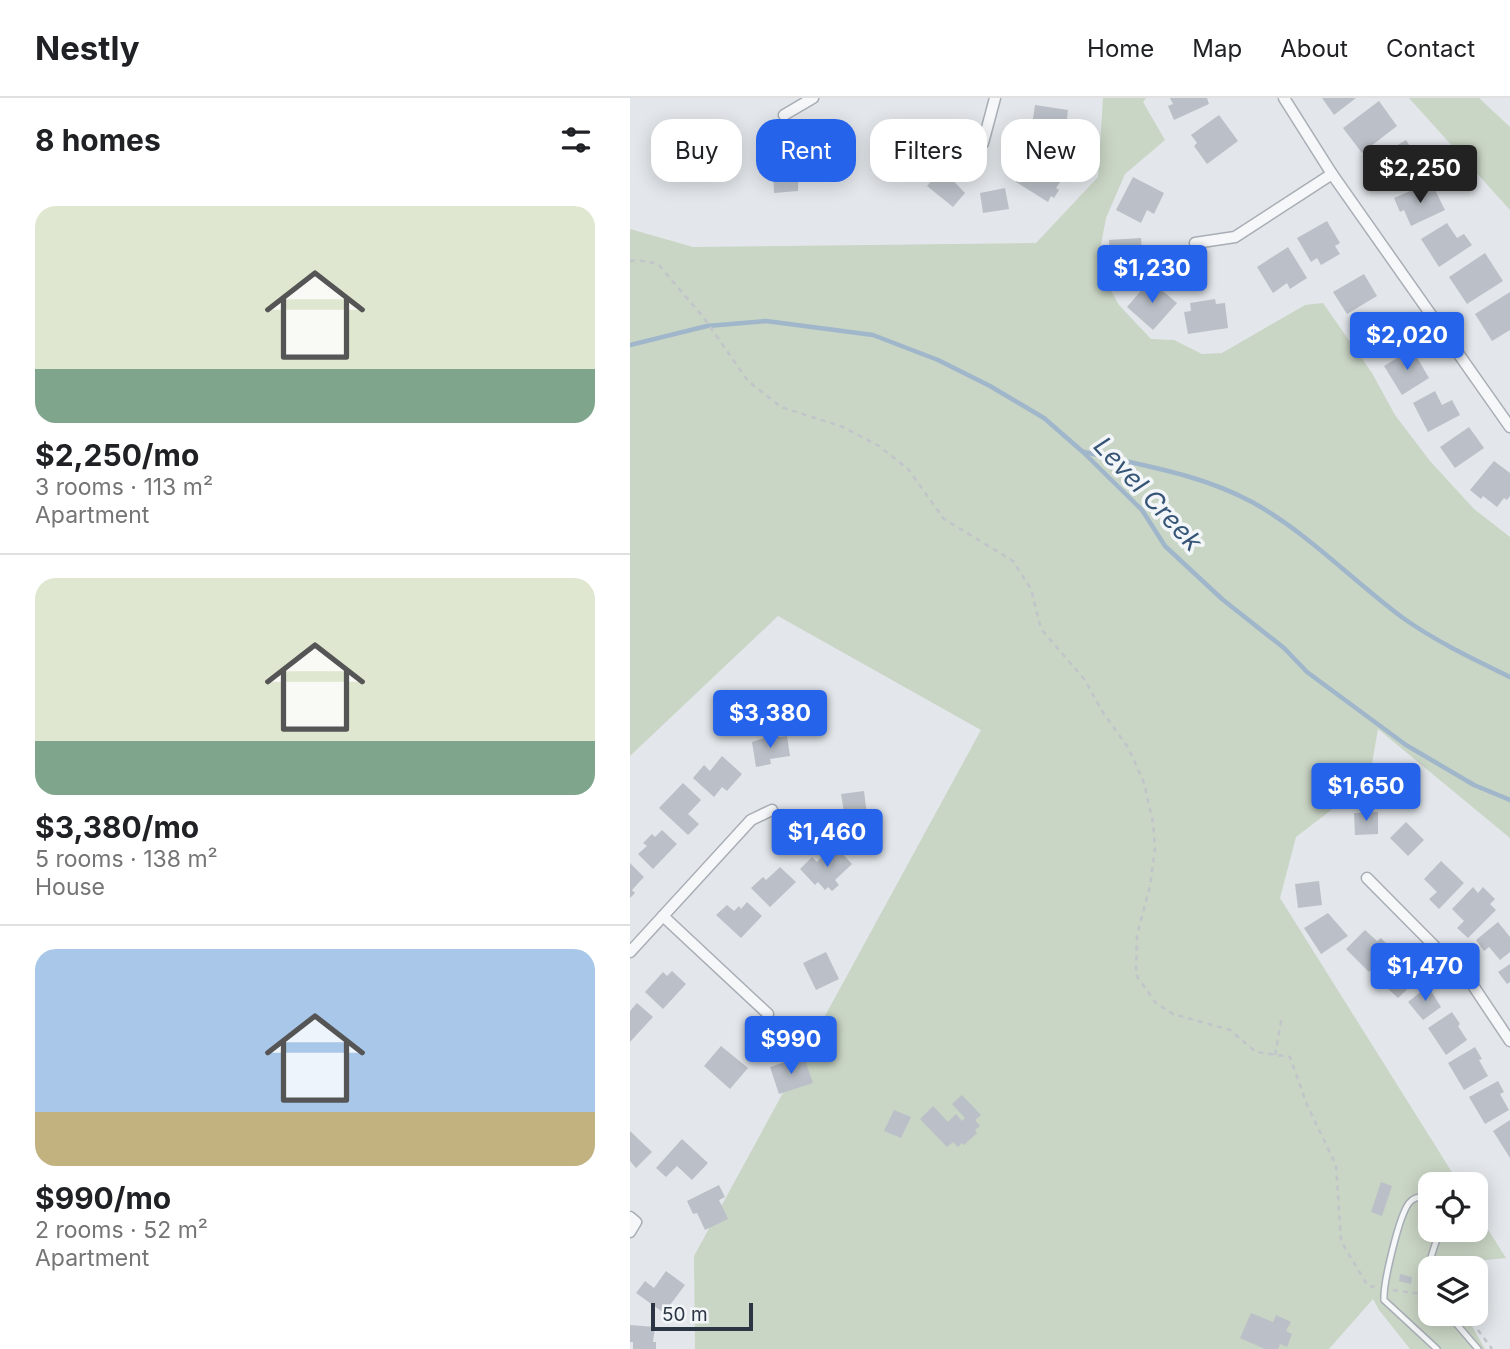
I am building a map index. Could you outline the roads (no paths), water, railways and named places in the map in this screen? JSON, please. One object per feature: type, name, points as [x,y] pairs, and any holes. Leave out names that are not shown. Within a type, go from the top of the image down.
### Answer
[{"type":"street","points":[[784,115],[813,98]]},
{"type":"street","points":[[987,131],[995,98]]},
{"type":"street","points":[[1284,98],[1332,174],[1510,427]]},
{"type":"street","points":[[1195,243],[1235,237],[1332,174]]},
{"type":"street","points":[[630,952],[751,820],[772,810]]},
{"type":"street","points":[[1367,878],[1472,984],[1510,1041]]},
{"type":"street","points":[[663,916],[768,1014]]},
{"type":"street","points":[[630,1217],[636,1222],[630,1232]]},
{"type":"lane","points":[[1418,1198],[1410,1203],[1396,1241],[1384,1288],[1384,1300],[1437,1349]]},
{"type":"lane","points":[[1458,1326],[1478,1349]]},
{"type":"waterway","name":"Level Creek","points":[[630,345],[707,326],[766,321],[873,335],[938,360],[990,386],[1044,418],[1083,452],[1142,510],[1165,546],[1222,599],[1284,648],[1307,672],[1406,745],[1474,785],[1510,800]]},
{"type":"waterway","points":[[1084,452],[1191,477],[1252,502],[1311,542],[1416,627],[1510,677]]}]
